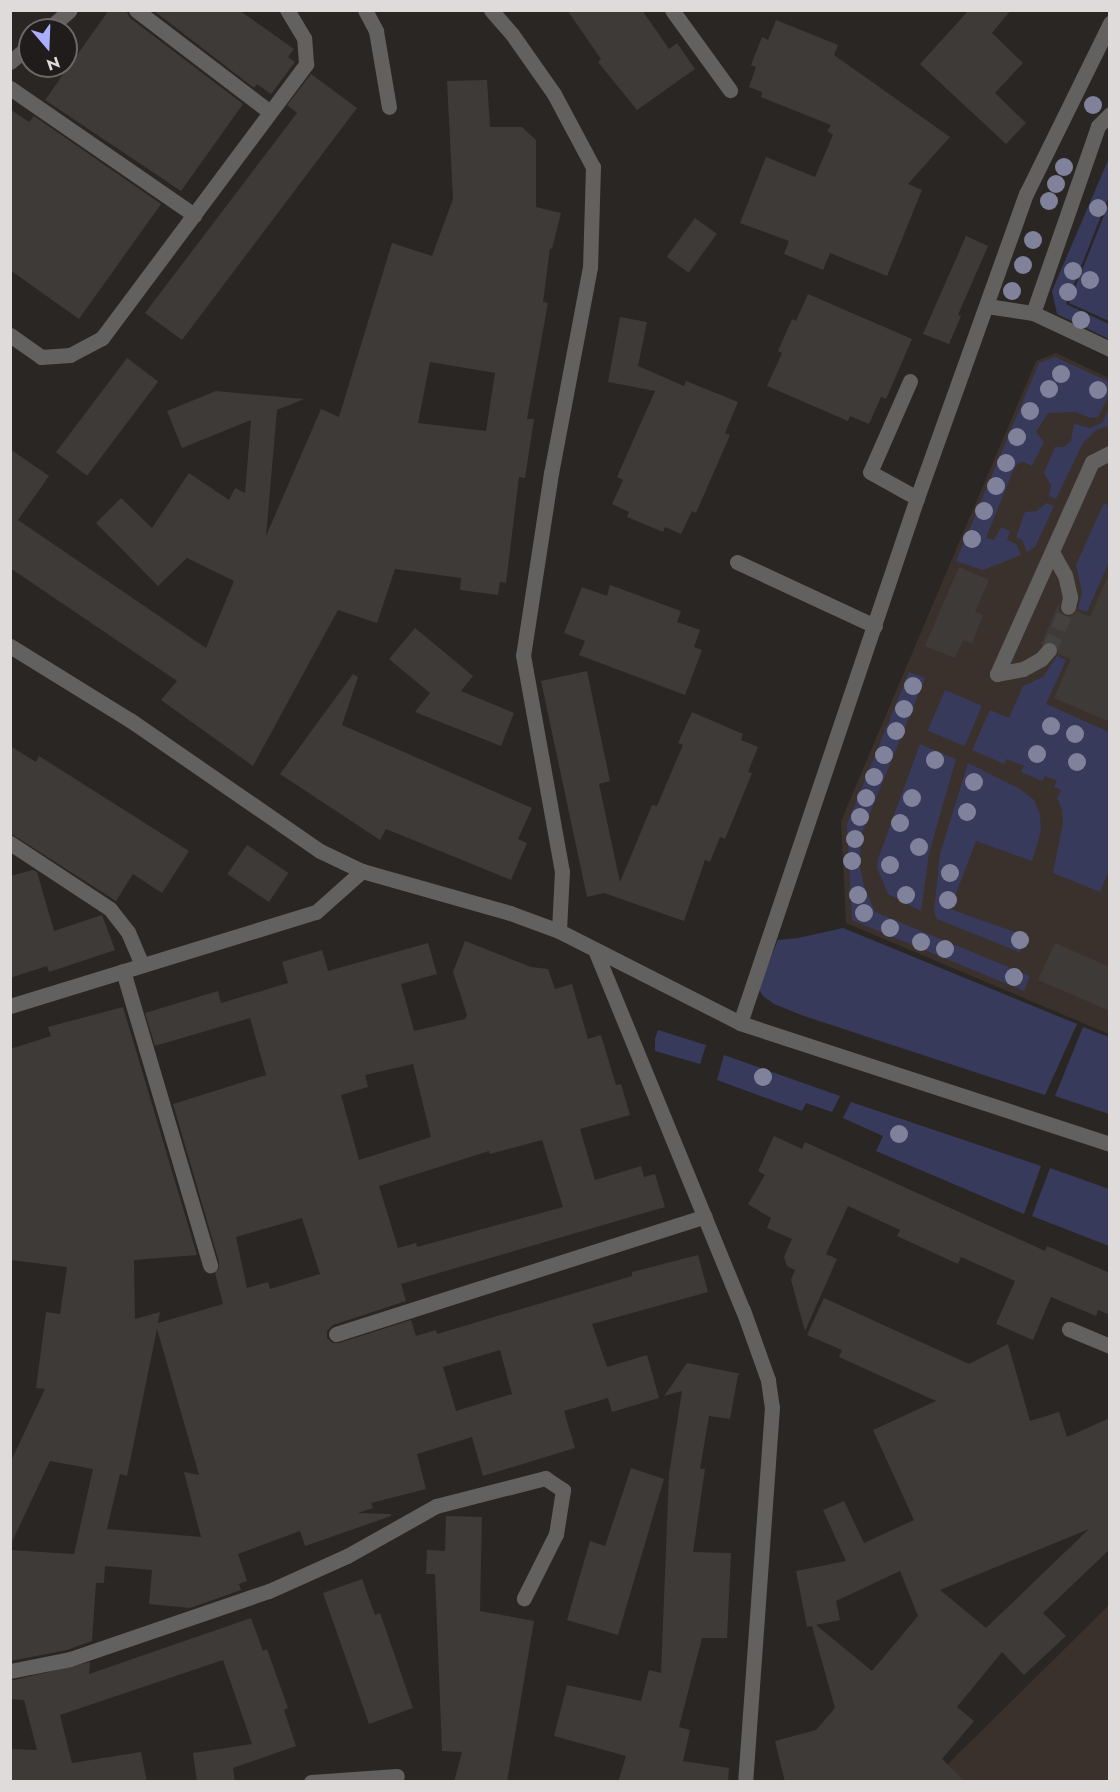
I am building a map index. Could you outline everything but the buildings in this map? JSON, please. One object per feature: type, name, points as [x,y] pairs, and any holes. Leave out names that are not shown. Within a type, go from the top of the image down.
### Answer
[{"type":"street","points":[[136,10],[270,112]]},
{"type":"street","points":[[10,335],[41,357],[70,355],[102,338],[306,64],[304,38],[287,10]]},
{"type":"street","points":[[365,10],[376,31],[389,107]]},
{"type":"street","points":[[490,10],[512,34],[554,94],[593,167],[590,267],[551,473],[523,655],[562,871],[559,931]]},
{"type":"street","points":[[672,10],[730,90]]},
{"type":"street","points":[[740,1023],[917,498],[1026,194],[1110,23]]},
{"type":"street","points":[[10,88],[194,215]]},
{"type":"street","points":[[1033,313],[1098,126],[1110,114]]},
{"type":"street","points":[[987,306],[1033,313],[1110,349]]},
{"type":"street","points":[[910,381],[870,472],[917,498]]},
{"type":"street","points":[[1049,650],[1023,669],[997,674],[1092,462],[1110,453]]},
{"type":"street","points":[[1053,552],[1065,575],[1070,597],[1068,607]]},
{"type":"street","points":[[737,562],[875,626]]},
{"type":"street","points":[[10,646],[130,720],[320,851],[362,870],[510,913],[559,931],[740,1023],[1110,1144]]},
{"type":"street","points":[[10,843],[110,909],[128,932],[142,965]]},
{"type":"street","points":[[10,1006],[316,912],[362,870]]},
{"type":"street","points":[[596,950],[705,1216],[768,1380],[772,1407],[745,1782]]},
{"type":"street","points":[[123,971],[210,1265]]},
{"type":"street","points":[[336,1334],[705,1216]]},
{"type":"street","points":[[1069,1329],[1110,1346]]},
{"type":"street","points":[[10,1671],[70,1659],[268,1591],[347,1556],[436,1506],[545,1478],[563,1490],[562,1501],[556,1534],[524,1598]]},
{"type":"street","points":[[311,1782],[397,1776]]},
{"type":"shaded area","points":[[1109,158],[1109,196],[1066,304],[1109,324],[1109,339],[1057,314],[1052,291]]},
{"type":"shaded area","points":[[1109,203],[1110,321],[1069,303]]},
{"type":"shaded area","points":[[1056,353],[1109,378],[1109,1034],[846,923],[841,821],[1036,361]]},
{"type":"shaded area","points":[[1055,357],[1109,382],[1109,395],[1098,417],[1090,418],[1076,412],[1048,413],[1036,432],[1044,442],[1032,466],[1024,462],[1018,463],[1013,471],[986,538],[994,540],[1001,527],[1010,531],[1007,540],[1016,544],[1021,555],[983,570],[956,561],[1039,363]]},
{"type":"shaded area","points":[[1109,409],[1109,426],[1096,430],[1083,443],[1056,499],[1049,496],[1051,485],[1044,473],[1055,447],[1064,447],[1071,441],[1074,424],[1090,428],[1102,423]]},
{"type":"shaded area","points":[[1046,503],[1054,506],[1035,547],[1027,552],[1022,540],[1016,537],[1025,512],[1037,511]]},
{"type":"shaded area","points":[[1104,503],[1109,506],[1109,562],[1087,612],[1078,609],[1082,592],[1076,565]]},
{"type":"shaded area","points":[[1057,656],[1066,660],[1046,704],[1109,732],[1109,870],[1100,892],[1053,873],[1063,823],[1062,809],[1057,798],[1061,790],[1054,787],[1057,781],[1045,776],[1042,781],[1021,772],[1024,766],[1007,759],[1004,764],[972,750],[990,710],[1009,718],[1023,686],[1043,677]]},
{"type":"shaded area","points":[[909,672],[925,678],[861,835],[860,867],[864,886],[875,912],[1030,976],[1024,991],[852,920],[847,824]]},
{"type":"shaded area","points":[[945,690],[982,706],[965,746],[928,731]]},
{"type":"shaded area","points":[[920,744],[956,759],[929,853],[921,911],[888,894],[877,868],[878,859]]},
{"type":"shaded area","points":[[968,763],[1020,789],[1034,800],[1040,814],[1041,831],[1032,861],[976,841],[950,909],[1026,936],[1028,942],[1019,952],[937,919],[934,912],[940,854]]},
{"type":"shaded area","points":[[843,928],[1077,1024],[1045,1095],[804,1016],[774,1004],[763,996],[758,988],[778,940]]},
{"type":"shaded area","points":[[1083,1027],[1109,1037],[1109,1114],[1055,1096]]},
{"type":"shaded area","points":[[658,1030],[706,1045],[700,1064],[655,1051]]},
{"type":"shaded area","points":[[724,1055],[840,1096],[832,1112],[806,1103],[802,1111],[717,1080]]},
{"type":"shaded area","points":[[851,1102],[1041,1166],[1024,1214],[876,1151],[883,1136],[843,1118]]},
{"type":"shaded area","points":[[1050,1168],[1109,1189],[1109,1246],[1032,1216]]},
{"type":"shaded area","points":[[1109,1605],[1109,1781],[931,1782],[956,1756]]},
{"type":"tunnel","points":[[1049,650],[1068,607]]}]
